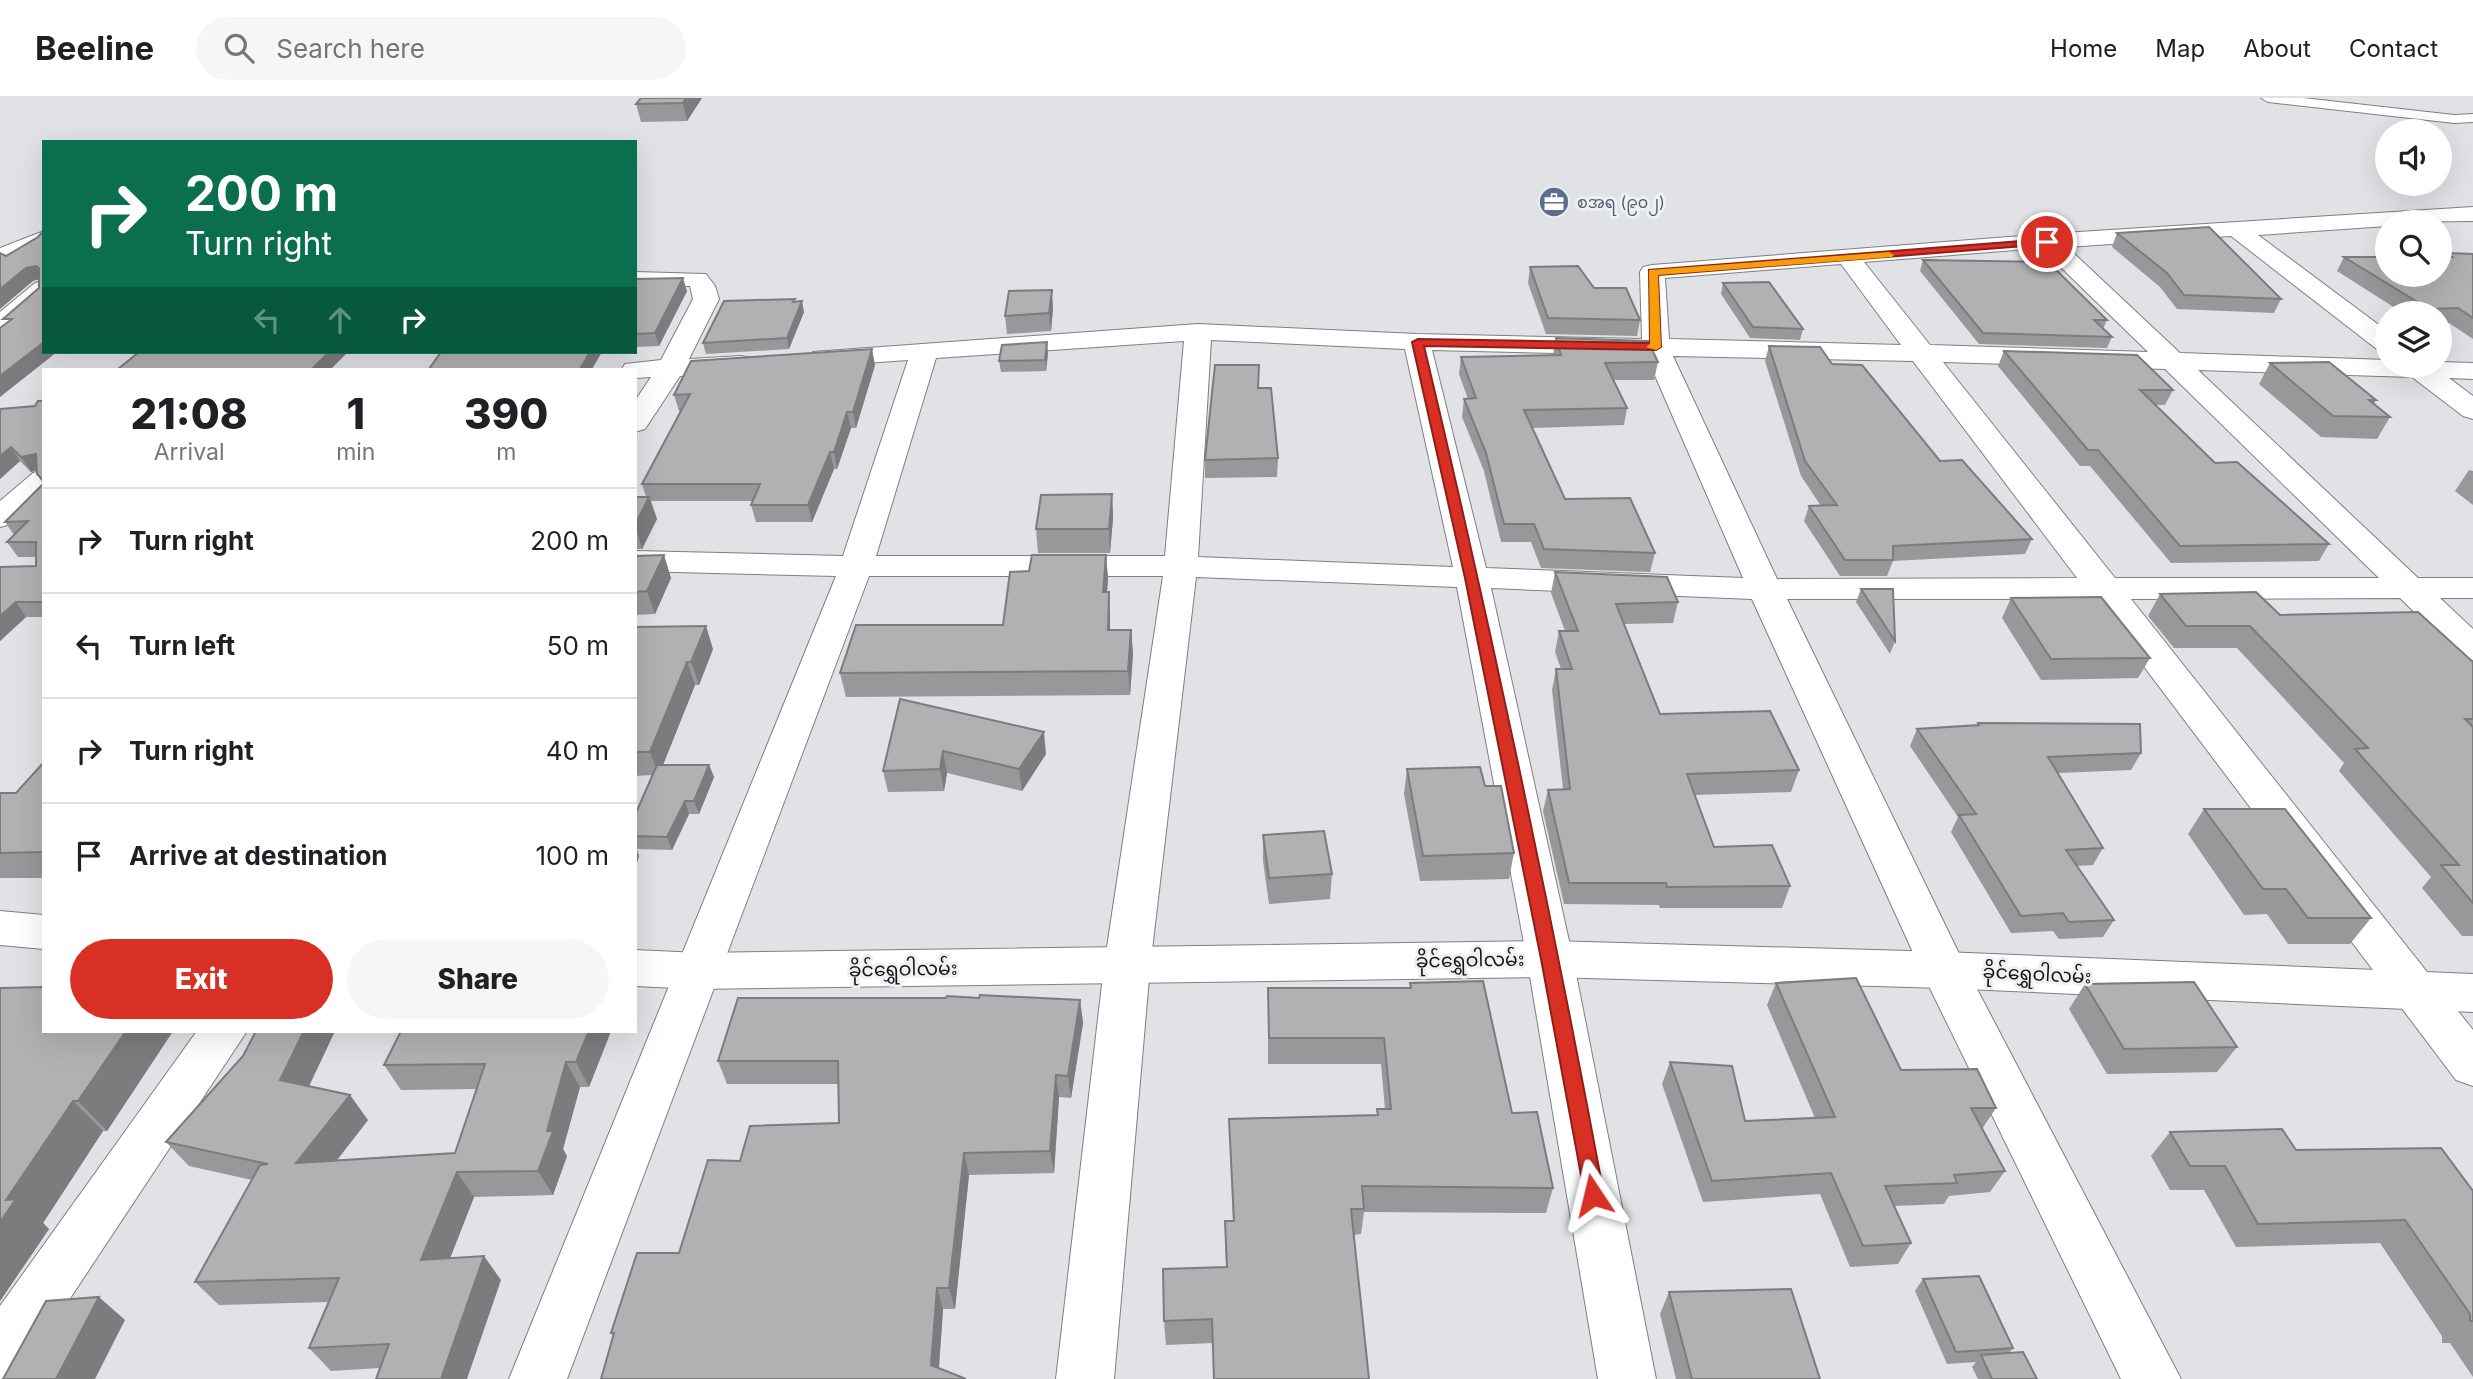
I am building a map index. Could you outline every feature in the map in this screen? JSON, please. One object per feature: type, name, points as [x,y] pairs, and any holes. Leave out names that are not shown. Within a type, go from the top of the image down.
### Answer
[{"type":"street","points":[[2151,1379],[1944,970],[1765,589],[1656,347],[1652,272],[2236,229],[2466,218]]},
{"type":"street","points":[[2236,229],[2375,335]]},
{"type":"street","points":[[0,257],[42,239]]},
{"type":"street","points":[[2047,242],[2473,649]]},
{"type":"street","points":[[1849,258],[2473,1066]]},
{"type":"street","points":[[637,279],[697,279],[703,286],[706,299],[671,368],[637,420]]},
{"type":"street","points":[[0,325],[42,290]]},
{"type":"street","points":[[804,360],[1198,332],[1418,342],[1922,353],[2375,367]]},
{"type":"street","points":[[1085,1379],[1127,967],[1181,566],[1198,332]]},
{"type":"street","points":[[1418,342],[1472,578],[1550,959],[1627,1379]]},
{"type":"street","points":[[538,1379],[856,566],[924,352]]},
{"type":"street","points":[[637,370],[764,362]]},
{"type":"street","points":[[2452,370],[2473,371]]},
{"type":"street","points":[[2431,378],[2473,410]]},
{"type":"street","points":[[0,517],[42,481]]},
{"type":"street","points":[[637,561],[856,566],[1181,566],[1765,589],[2473,588]]},
{"type":"street","points":[[0,928],[42,932]]},
{"type":"street","name":"ခိုင်ရွှေဝါလမ်း","points":[[637,968],[698,971],[1127,967],[1550,959],[1944,970],[2473,993]]},
{"type":"street","points":[[0,1354],[222,1033]]},
{"type":"lane","points":[[2268,98],[2454,120],[2473,118]]},
{"type":"building","points":[[641,98],[686,98],[683,103],[636,104]]},
{"type":"building","points":[[2209,227],[2281,299],[2184,295],[2167,273],[2117,233]]},
{"type":"building","points":[[42,232],[42,344],[0,376],[0,328],[12,319],[3,319],[39,288],[39,268],[26,268],[0,289],[0,253],[6,256]]},
{"type":"building","points":[[2452,253],[2473,254],[2473,318],[2458,308],[2452,308],[2452,301],[2416,301],[2393,287],[2452,287]]},
{"type":"building","points":[[2344,257],[2375,257],[2375,276]]},
{"type":"building","points":[[1923,260],[2048,262],[2107,320],[2094,320],[2112,337],[1983,333]]},
{"type":"building","points":[[1578,266],[1594,288],[1626,288],[1640,320],[1548,318],[1530,267]]},
{"type":"building","points":[[683,278],[655,333],[637,334],[637,279]]},
{"type":"building","points":[[1769,282],[1803,329],[1753,327],[1723,283]]},
{"type":"building","points":[[1052,290],[1049,313],[1005,316],[1009,291]]},
{"type":"building","points":[[795,299],[793,302],[802,301],[787,338],[703,343],[724,301]]},
{"type":"building","points":[[1556,338],[1648,341],[1658,362],[1605,363],[1627,408],[1524,410],[1565,499],[1630,498],[1655,553],[1544,549],[1534,524],[1504,524],[1486,453],[1464,399],[1476,398],[1461,357],[1561,355]]},
{"type":"building","points":[[1047,342],[1045,360],[999,361],[1002,345]]},
{"type":"building","points":[[1769,346],[1820,347],[1832,364],[1862,365],[1940,461],[1962,460],[2032,539],[1893,546],[1893,560],[1845,560],[1809,506],[1837,505],[1805,461]]},
{"type":"building","points":[[872,349],[853,412],[847,412],[834,452],[830,452],[808,505],[751,505],[760,484],[642,484],[690,394],[674,395],[691,361]]},
{"type":"building","points":[[2004,351],[2137,355],[2173,390],[2140,390],[2215,463],[2237,462],[2329,544],[2180,546],[2098,450],[2088,450]]},
{"type":"building","points":[[137,354],[327,354],[313,368],[119,368]]},
{"type":"building","points":[[440,354],[589,354],[581,368],[430,368]]},
{"type":"building","points":[[2329,362],[2376,400],[2369,400],[2390,417],[2333,416],[2270,363]]},
{"type":"building","points":[[1215,365],[1259,365],[1258,388],[1271,388],[1278,458],[1205,460]]},
{"type":"building","points":[[38,401],[42,401],[42,479],[37,474],[36,454],[21,457],[11,447],[0,456],[0,409],[35,406]]},
{"type":"building","points":[[42,485],[42,602],[16,602],[0,616],[0,567],[36,566],[36,542],[7,542],[28,521],[5,522]]},
{"type":"building","points":[[1112,494],[1109,529],[1036,529],[1041,495]]},
{"type":"building","points":[[637,497],[649,497],[637,521]]},
{"type":"building","points":[[664,555],[647,591],[637,592],[637,556]]},
{"type":"building","points":[[1032,555],[1106,555],[1103,592],[1109,592],[1108,630],[1131,630],[1128,671],[840,673],[856,625],[1003,625],[1010,572],[1029,571]]},
{"type":"building","points":[[1555,572],[1667,577],[1678,602],[1616,604],[1660,714],[1770,711],[1799,770],[1687,774],[1714,847],[1772,845],[1790,886],[1667,887],[1666,883],[1569,883],[1548,790],[1570,789],[1556,669],[1572,669],[1559,631],[1578,631]]},
{"type":"building","points":[[1861,589],[1893,589],[1895,641]]},
{"type":"building","points":[[2256,592],[2280,615],[2418,612],[2473,662],[2473,719],[2465,719],[2473,727],[2473,903],[2441,865],[2459,865],[2355,749],[2368,748],[2250,626],[2186,626],[2160,594]]},
{"type":"building","points":[[2101,597],[2150,658],[2051,659],[2011,598]]},
{"type":"building","points":[[706,626],[691,662],[687,662],[650,752],[637,752],[637,627]]},
{"type":"building","points":[[900,699],[1044,732],[1019,769],[943,751],[940,769],[883,771]]},
{"type":"building","points":[[1978,723],[2140,724],[2141,753],[2048,757],[2103,848],[2066,850],[2114,920],[2069,922],[2063,913],[2021,916],[1959,815],[1976,814],[1917,729],[1979,725]]},
{"type":"building","points":[[42,764],[42,852],[0,853],[0,793],[16,793]]},
{"type":"building","points":[[657,765],[709,765],[694,801],[685,801],[667,837],[637,836],[637,810]]},
{"type":"building","points":[[1480,767],[1485,786],[1501,786],[1514,853],[1423,856],[1407,769]]},
{"type":"building","points":[[2204,809],[2285,809],[2371,918],[2308,918],[2286,889],[2263,889]]},
{"type":"building","points":[[1324,831],[1332,874],[1269,878],[1263,835]]},
{"type":"building","points":[[1856,978],[1901,1070],[1977,1069],[1996,1108],[1971,1108],[2005,1171],[1954,1175],[1957,1183],[1885,1186],[1911,1243],[1863,1246],[1831,1173],[1712,1181],[1670,1062],[1732,1066],[1745,1121],[1835,1117],[1776,983]]},
{"type":"building","points":[[1483,981],[1512,1113],[1537,1112],[1553,1188],[1362,1186],[1364,1209],[1351,1209],[1369,1379],[1214,1379],[1212,1319],[1164,1321],[1163,1269],[1227,1267],[1225,1221],[1234,1221],[1229,1119],[1378,1115],[1377,1109],[1391,1109],[1384,1038],[1269,1038],[1268,988],[1411,988],[1410,983]]},
{"type":"building","points":[[2194,982],[2237,1047],[2124,1049],[2085,984]]},
{"type":"building","points":[[42,987],[42,1033],[125,1033],[78,1101],[73,1101],[6,1200],[16,1199],[0,1222],[0,988]]},
{"type":"building","points":[[980,995],[1080,1000],[1068,1076],[1056,1075],[1050,1151],[964,1153],[949,1288],[937,1288],[931,1365],[966,1379],[601,1379],[614,1333],[611,1333],[637,1253],[679,1253],[708,1160],[740,1161],[750,1126],[839,1123],[838,1061],[718,1061],[738,998],[979,998]]},
{"type":"building","points":[[255,1033],[303,1033],[280,1080],[350,1095],[296,1163],[455,1153],[485,1064],[384,1065],[400,1033],[588,1033],[576,1062],[566,1062],[547,1131],[553,1131],[538,1171],[457,1172],[421,1260],[484,1256],[441,1379],[376,1379],[389,1344],[309,1348],[339,1278],[195,1282],[260,1165],[268,1164],[166,1142],[243,1056]]},
{"type":"building","points":[[2282,1129],[2296,1150],[2441,1148],[2473,1191],[2473,1321],[2470,1321],[2470,1314],[2405,1220],[2258,1224],[2225,1166],[2190,1166],[2170,1132]]},
{"type":"building","points":[[1979,1276],[2013,1348],[1956,1352],[1923,1279]]},
{"type":"building","points":[[1791,1289],[1820,1379],[1692,1379],[1669,1292]]},
{"type":"building","points":[[99,1297],[56,1379],[3,1379],[46,1301]]},
{"type":"building","points":[[2023,1352],[2037,1379],[1992,1379],[1981,1355]]},
{"type":"slow traffic","points":[[1652,347],[1656,347],[1652,272],[1889,255]]},
{"type":"place","name":"စအရ (၉၀၂)","points":[[1554,202]]},
{"type":"route","points":[[1593,1195],[1550,959],[1472,578],[1418,342],[1656,347],[1652,272],[2047,242]]}]
